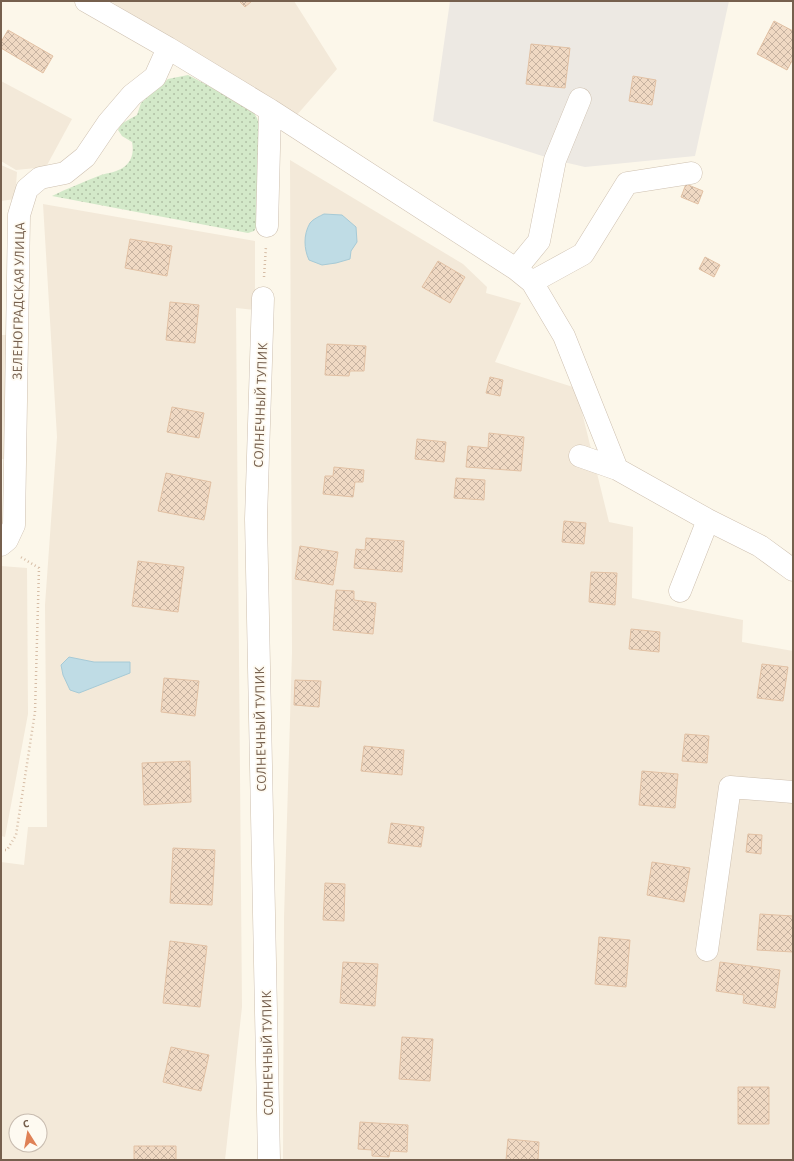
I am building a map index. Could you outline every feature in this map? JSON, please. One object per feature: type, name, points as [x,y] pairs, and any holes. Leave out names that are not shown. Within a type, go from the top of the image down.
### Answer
[{"type":"street","points":[[86,1],[168,48],[270,110],[524,275],[564,336],[617,469]]},
{"type":"street","name":"ЗЕЛЕНОГРАДСКАЯ УЛИЦА","points":[[7,549],[7,540],[14,525],[10,216],[27,189],[40,178],[65,173],[85,157],[108,123],[132,95],[155,77],[168,48]]},
{"type":"street","points":[[524,275],[539,241],[556,160],[580,99]]},
{"type":"street","points":[[267,226],[270,110]]},
{"type":"street","points":[[524,275],[584,254],[627,183],[691,173]]},
{"type":"street","name":"СОЛНЕЧНЫЙ ТУПИК","points":[[263,298],[256,519],[269,1160]]},
{"type":"street","points":[[580,456],[617,469],[708,520],[760,546],[793,570]]},
{"type":"street","points":[[680,591],[708,520]]},
{"type":"street","points":[[707,950],[730,787],[793,792]]},
{"type":"path","points":[[263,298],[267,226]]},
{"type":"path","points":[[1,850],[7,850],[16,835],[35,712],[39,568],[7,549]]},
{"type":"shaded area","points":[[110,1],[294,1],[337,69],[296,116]]},
{"type":"shaded area","points":[[450,1],[729,1],[695,156],[585,167],[555,160],[433,121]]},
{"type":"shaded area","points":[[1,81],[72,119],[46,167],[16,170],[1,161]]},
{"type":"shaded area","points":[[290,160],[463,264],[487,287],[486,293],[521,303],[495,362],[576,388],[609,522],[633,527],[632,598],[743,620],[742,642],[793,651],[793,1160],[283,1160],[284,918],[292,653]]},
{"type":"shaded area","points":[[1,165],[17,172],[15,199],[1,201]]},
{"type":"shaded area","points":[[43,204],[255,241],[255,310],[236,308],[242,1007],[225,1160],[1,1160],[1,862],[24,865],[28,827],[47,827],[45,605],[57,437]]},
{"type":"shaded area","points":[[1,335],[9,335],[9,459],[1,459]]},
{"type":"shaded area","points":[[1,566],[27,568],[28,714],[5,837],[1,836]]},
{"type":"green space","points":[[188,75],[251,108],[257,118],[259,124],[257,226],[254,231],[248,233],[52,196],[127,165],[132,156],[133,146],[132,142],[122,136],[118,130],[121,124],[137,115],[141,103],[168,79]]},
{"type":"water","points":[[324,214],[342,215],[356,227],[357,242],[351,251],[350,259],[322,265],[309,260],[305,247],[306,232],[311,222]]},
{"type":"water","points":[[69,657],[94,662],[130,662],[130,673],[79,693],[70,690],[63,675],[61,665]]},
{"type":"building","points":[[239,1],[252,1],[245,7]]},
{"type":"building","points":[[774,21],[793,31],[793,59],[787,70],[757,54]]},
{"type":"building","points":[[8,30],[53,56],[43,73],[1,48],[1,42]]},
{"type":"building","points":[[531,44],[570,48],[565,88],[526,84]]},
{"type":"building","points":[[633,76],[656,80],[652,105],[629,101]]},
{"type":"building","points":[[686,184],[703,191],[698,204],[681,197]]},
{"type":"building","points":[[130,239],[172,246],[167,276],[125,268]]},
{"type":"building","points":[[705,257],[720,265],[714,277],[699,269]]},
{"type":"building","points":[[438,261],[465,277],[450,303],[422,287]]},
{"type":"building","points":[[170,302],[199,305],[195,343],[166,340]]},
{"type":"building","points":[[327,344],[366,346],[364,371],[350,371],[349,376],[325,375]]},
{"type":"building","points":[[490,377],[503,380],[500,396],[486,393]]},
{"type":"building","points":[[172,407],[204,413],[199,438],[167,432]]},
{"type":"building","points":[[489,433],[524,437],[521,471],[466,467],[468,446],[488,448]]},
{"type":"building","points":[[417,439],[446,442],[444,462],[415,459]]},
{"type":"building","points":[[334,467],[364,470],[363,482],[355,482],[353,497],[323,494],[325,476],[333,476]]},
{"type":"building","points":[[166,473],[211,482],[204,520],[158,511]]},
{"type":"building","points":[[456,478],[485,480],[484,500],[454,498]]},
{"type":"building","points":[[564,521],[586,523],[584,544],[562,542]]},
{"type":"building","points":[[366,538],[404,541],[402,572],[354,568],[356,549],[365,550]]},
{"type":"building","points":[[300,546],[338,552],[333,585],[295,579]]},
{"type":"building","points":[[138,561],[184,567],[178,612],[132,606]]},
{"type":"building","points":[[591,572],[617,573],[615,605],[589,602]]},
{"type":"building","points":[[336,590],[354,591],[354,600],[376,603],[373,634],[333,630]]},
{"type":"building","points":[[631,629],[660,632],[659,652],[629,649]]},
{"type":"building","points":[[762,664],[788,667],[783,701],[757,698]]},
{"type":"building","points":[[164,678],[199,681],[195,716],[161,712]]},
{"type":"building","points":[[295,680],[321,681],[319,707],[294,705]]},
{"type":"building","points":[[685,734],[709,736],[707,763],[682,761]]},
{"type":"building","points":[[364,746],[404,750],[402,775],[361,771]]},
{"type":"building","points":[[190,761],[191,802],[144,805],[142,763]]},
{"type":"building","points":[[642,771],[678,774],[675,808],[639,805]]},
{"type":"building","points":[[391,823],[424,827],[421,847],[388,843]]},
{"type":"building","points":[[748,834],[762,835],[761,854],[746,852]]},
{"type":"building","points":[[173,848],[215,850],[212,905],[170,903]]},
{"type":"building","points":[[652,862],[690,868],[684,902],[647,895]]},
{"type":"building","points":[[325,883],[345,884],[344,921],[323,920]]},
{"type":"building","points":[[760,914],[793,916],[793,952],[757,950]]},
{"type":"building","points":[[599,937],[630,940],[626,987],[595,984]]},
{"type":"building","points":[[170,941],[207,946],[200,1007],[163,1003]]},
{"type":"building","points":[[343,962],[378,964],[375,1006],[340,1003]]},
{"type":"building","points":[[720,962],[780,970],[775,1008],[743,1003],[744,995],[716,991]]},
{"type":"building","points":[[402,1037],[433,1039],[430,1081],[399,1079]]},
{"type":"building","points":[[171,1047],[209,1055],[201,1091],[163,1082]]},
{"type":"building","points":[[738,1087],[769,1087],[769,1124],[738,1124]]},
{"type":"building","points":[[360,1122],[408,1125],[407,1152],[390,1151],[389,1157],[372,1156],[372,1150],[358,1149]]},
{"type":"building","points":[[508,1139],[539,1142],[538,1160],[506,1160]]},
{"type":"building","points":[[134,1146],[176,1146],[176,1160],[134,1160]]}]
